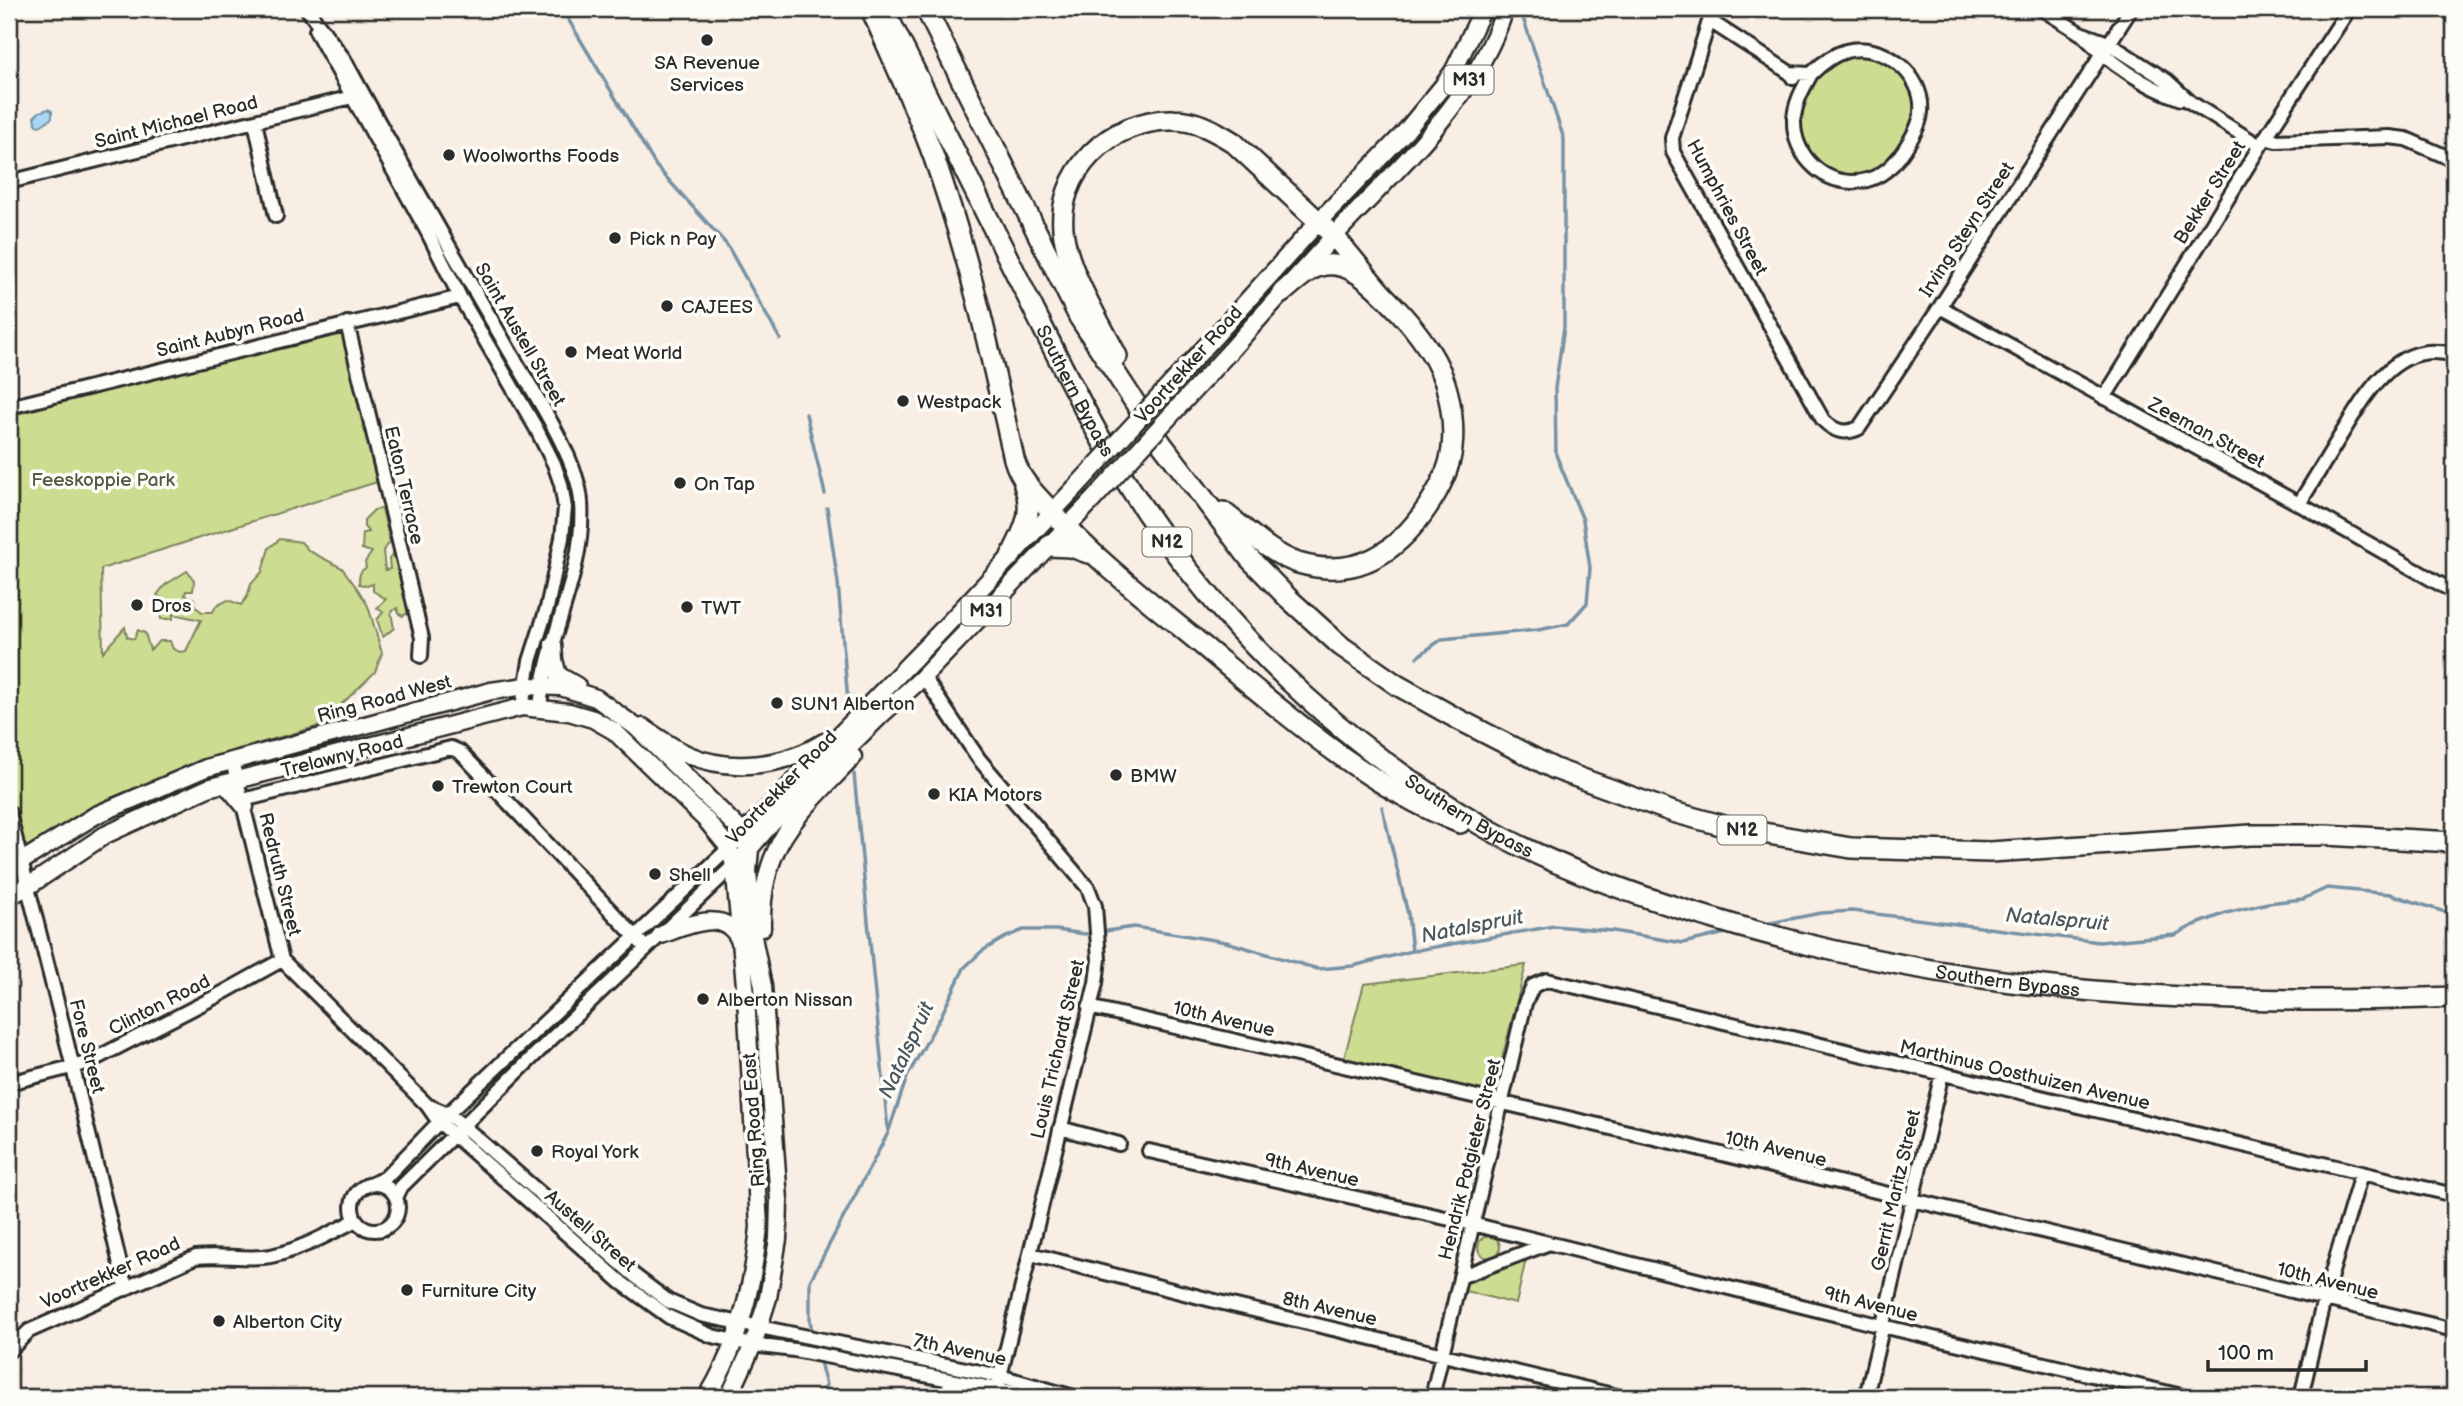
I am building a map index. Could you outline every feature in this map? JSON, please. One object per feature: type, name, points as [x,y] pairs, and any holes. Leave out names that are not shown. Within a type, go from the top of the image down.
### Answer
[{"type":"highway","points":[[871,9],[933,154],[981,308],[1014,459],[1030,506],[1029,518],[1011,556]]},
{"type":"highway","name":"Southern Bypass","points":[[884,9],[1082,404],[1143,506],[1182,561],[1248,642],[1293,688],[1358,742],[1425,790],[1526,849],[1644,897],[1758,933],[1841,953],[1997,982],[2084,992],[2234,1001],[2454,997]]},
{"type":"highway","name":"Southern Bypass","points":[[926,9],[1079,317],[1162,444],[1249,558],[1341,646],[1396,685],[1555,769],[1618,794],[1717,824],[1789,839],[1851,848],[1919,852],[1990,852],[2250,835],[2325,835],[2454,842]]},
{"type":"highway","points":[[1162,444],[1085,293],[1064,238],[1065,201],[1072,180],[1083,162],[1120,131],[1135,125],[1175,120],[1193,122],[1215,130],[1233,142],[1319,221],[1382,294]]},
{"type":"highway","points":[[1200,494],[1274,551],[1296,562],[1339,568],[1361,564],[1396,545],[1411,530],[1440,488],[1447,472],[1452,449],[1449,396],[1435,358],[1401,312],[1360,275],[1340,265],[1312,270],[1282,293]]},
{"type":"highway","points":[[1022,480],[1099,558],[1294,721],[1430,811],[1526,849]]},
{"type":"highway","points":[[1049,546],[1077,548],[1099,558]]},
{"type":"main road","name":"Voortrekker Road","points":[[734,865],[747,841],[837,736],[883,692],[1052,513],[1405,131],[1454,69],[1483,9]]},
{"type":"main road","name":"Voortrekker Road","points":[[729,848],[747,841],[922,678],[1067,528],[1334,236],[1422,144],[1452,106],[1485,54],[1505,9]]},
{"type":"main road","points":[[553,644],[558,675],[596,698]]},
{"type":"main road","points":[[764,986],[762,894],[771,857],[788,828],[922,678]]},
{"type":"main road","name":"Ring Road West","points":[[15,866],[96,815],[206,768],[491,691],[544,686],[561,687],[596,698],[623,716],[747,841]]},
{"type":"main road","points":[[9,896],[105,835],[208,788],[522,707],[554,709],[593,719],[614,731],[707,821],[729,848]]},
{"type":"main road","points":[[623,716],[688,755],[721,764],[766,764],[782,761],[805,753],[837,736]]},
{"type":"main road","points":[[230,782],[230,789],[244,803]]},
{"type":"main road","name":"Ring Road East","points":[[729,1397],[760,1327],[774,1272],[779,1200],[764,986],[753,937],[747,841]]},
{"type":"main road","name":"Ring Road East","points":[[707,1397],[740,1324],[755,1262],[759,1227],[744,955],[734,865],[729,848]]},
{"type":"main road","points":[[661,935],[700,921],[724,923],[734,930],[739,938],[744,955]]},
{"type":"street","name":"Saint Austell Street","points":[[306,9],[460,297],[555,464],[564,494],[562,538],[547,608],[530,661],[522,707]]},
{"type":"street","name":"Saint Austell Street","points":[[306,9],[344,59],[539,402],[580,484],[580,544],[574,575],[545,671],[540,709]]},
{"type":"street","points":[[2042,9],[2105,49],[2166,80],[2190,102],[2262,142],[2389,136],[2406,139],[2454,160]]},
{"type":"street","name":"Irving Steyn Street","points":[[1818,412],[1829,426],[1837,431],[1859,428],[2131,9]]},
{"type":"street","name":"Bekker Street","points":[[2104,398],[2262,142],[2349,9]]},
{"type":"street","points":[[1712,15],[1790,73],[1802,90]]},
{"type":"street","name":"Humphries Street","points":[[1712,15],[1672,138],[1673,152],[1818,412]]},
{"type":"street","points":[[1863,49],[1879,52],[1904,68],[1914,81],[1922,111],[1918,126],[1898,159],[1877,177],[1863,181],[1832,179],[1812,167],[1796,137],[1794,119],[1802,90],[1811,74],[1823,62],[1845,51],[1863,49]]},
{"type":"street","points":[[1790,73],[1811,74]]},
{"type":"street","name":"Saint Michael Road","points":[[9,182],[352,97]]},
{"type":"street","points":[[255,122],[276,216]]},
{"type":"street","name":"Saint Aubyn Road","points":[[9,407],[460,297]]},
{"type":"street","name":"Zeeman Street","points":[[1940,307],[2454,592]]},
{"type":"street","name":"Eaton Terrace","points":[[347,323],[422,638],[421,656]]},
{"type":"street","points":[[2299,504],[2366,394],[2389,369],[2410,356],[2439,350],[2454,355]]},
{"type":"street","name":"Louis Trichardt Street","points":[[922,678],[1011,800],[1083,882],[1095,906],[1099,960],[1096,983],[997,1387]]},
{"type":"street","name":"Trelawny Road","points":[[244,803],[451,748],[460,752],[635,938]]},
{"type":"street","points":[[230,782],[232,761]]},
{"type":"street","name":"Redruth Street","points":[[244,803],[282,960],[427,1105],[444,1118]]},
{"type":"street","name":"Fore Street","points":[[9,813],[15,866],[27,887],[126,1289]]},
{"type":"street","name":"Voortrekker Road","points":[[372,1184],[386,1177],[444,1118],[729,848]]},
{"type":"street","name":"Voortrekker Road","points":[[396,1198],[401,1188],[458,1130],[734,865]]},
{"type":"street","points":[[635,938],[646,948]]},
{"type":"street","name":"Clinton Road","points":[[9,1083],[73,1067],[100,1057],[282,960]]},
{"type":"street","name":"Hendrik Potgieter Street","points":[[1432,1397],[1525,1003],[1533,986],[1547,980],[1587,988]]},
{"type":"street","name":"Marthinus Oosthuizen Avenue","points":[[1587,988],[2454,1195]]},
{"type":"street","name":"10th Avenue","points":[[1089,1007],[2454,1330]]},
{"type":"street","points":[[537,1030],[549,1041]]},
{"type":"street","name":"Gerrit Maritz Street","points":[[1866,1397],[1942,1073]]},
{"type":"street","name":"Austell Street","points":[[444,1118],[606,1270],[650,1305],[693,1330],[733,1342],[794,1350]]},
{"type":"street","points":[[1060,1128],[1119,1144]]},
{"type":"street","points":[[458,1130],[656,1294],[691,1313],[740,1324]]},
{"type":"street","name":"9th Avenue","points":[[1149,1151],[1472,1224],[1882,1326],[2186,1397]]},
{"type":"street","points":[[2301,1397],[2324,1299],[2361,1174]]},
{"type":"street","points":[[372,1184],[382,1185],[396,1198]]},
{"type":"street","name":"M31","points":[[372,1184],[363,1187],[352,1201],[352,1211],[363,1226],[372,1230],[390,1224],[396,1216],[396,1198]]},
{"type":"street","name":"Voortrekker Road","points":[[9,1350],[29,1331],[196,1257],[222,1254],[250,1258],[276,1255],[356,1220]]},
{"type":"street","points":[[1499,1231],[1506,1248],[1504,1261]]},
{"type":"street","points":[[1460,1278],[1548,1244]]},
{"type":"street","name":"8th Avenue","points":[[1031,1254],[1219,1302],[1621,1397]]},
{"type":"street","name":"7th Avenue","points":[[740,1324],[838,1342],[915,1360],[997,1387],[1039,1397]]},
{"type":"street","name":"7th Avenue","points":[[794,1350],[937,1378],[1074,1397]]},
{"type":"street","points":[[937,1378],[968,1397]]},
{"type":"green space","points":[[1860,55],[1892,66],[1909,85],[1914,108],[1908,133],[1894,156],[1875,172],[1852,179],[1823,169],[1802,144],[1799,125],[1805,95],[1821,70],[1834,61]]},
{"type":"green space","name":"Feeskoppie Park","points":[[344,330],[380,481],[101,569],[103,652],[125,627],[127,637],[134,639],[138,630],[145,633],[150,650],[160,641],[170,641],[173,649],[186,651],[201,620],[173,614],[173,619],[161,619],[159,610],[163,599],[157,595],[165,585],[187,571],[194,580],[193,591],[186,591],[185,595],[194,599],[196,607],[202,612],[213,612],[216,606],[228,600],[241,605],[251,584],[262,572],[269,548],[280,539],[301,542],[309,551],[342,568],[357,588],[368,606],[382,653],[375,672],[319,726],[211,757],[106,800],[23,858],[9,803],[9,416]]},
{"type":"green space","points":[[382,509],[390,542],[383,551],[385,570],[390,569],[389,559],[393,554],[398,556],[412,610],[403,616],[397,608],[391,612],[394,628],[383,637],[377,620],[383,612],[377,608],[386,599],[373,591],[373,584],[359,584],[360,574],[366,568],[365,562],[372,552],[362,549],[363,533],[369,532],[364,527],[364,520],[374,510]]},
{"type":"green space","points":[[1526,965],[1493,1094],[1344,1058],[1364,984]]},
{"type":"green space","points":[[1489,1236],[1497,1239],[1500,1247],[1497,1255],[1489,1258],[1481,1255],[1478,1247],[1481,1239]]},
{"type":"green space","points":[[1527,1254],[1516,1304],[1465,1291],[1468,1278]]},
{"type":"water","points":[[48,109],[52,111],[52,118],[40,126],[36,125],[34,117]]},
{"type":"waterway","points":[[562,9],[656,166],[727,245],[780,339]]},
{"type":"waterway","points":[[1417,657],[1442,639],[1538,630],[1568,624],[1587,603],[1590,568],[1583,520],[1556,455],[1555,388],[1564,327],[1564,139],[1520,9]]},
{"type":"waterway","points":[[806,414],[825,494]]},
{"type":"waterway","points":[[827,508],[838,583],[848,702]]},
{"type":"waterway","points":[[854,774],[888,1131]]},
{"type":"waterway","points":[[1382,807],[1408,914],[1412,951]]},
{"type":"waterway","name":"Natalspruit","points":[[1765,924],[1821,913],[1852,911],[2099,942],[2175,935],[2226,913],[2268,903],[2303,899],[2327,888],[2390,894],[2454,915]]},
{"type":"waterway","name":"Natalspruit","points":[[813,1334],[810,1321],[810,1281],[888,1133],[907,1077],[964,968],[982,951],[1006,937],[1023,930],[1056,930],[1085,934],[1134,927],[1226,942],[1318,969],[1353,966],[1412,951],[1554,926],[1613,931],[1683,943],[1730,932]]},
{"type":"waterway","name":"Natalspruit","points":[[819,1358],[826,1385],[822,1397]]},
{"type":"place","name":"SA Revenue Services","points":[[707,40]]},
{"type":"place","name":"Woolworths Foods","points":[[449,155]]},
{"type":"place","name":"Pick n Pay","points":[[615,238]]},
{"type":"place","name":"CAJEES","points":[[667,306]]},
{"type":"place","name":"Meat World","points":[[571,352]]},
{"type":"place","name":"Westpack","points":[[903,401]]},
{"type":"place","name":"On Tap","points":[[680,483]]},
{"type":"place","name":"Dros","points":[[137,605]]},
{"type":"place","name":"TWT","points":[[687,607]]},
{"type":"place","name":"SUN1 Alberton","points":[[777,703]]},
{"type":"place","name":"BMW","points":[[1116,775]]},
{"type":"place","name":"Trewton Court","points":[[438,786]]},
{"type":"place","name":"KIA Motors","points":[[934,794]]},
{"type":"place","name":"Shell","points":[[655,874]]},
{"type":"place","name":"Alberton Nissan","points":[[703,999]]},
{"type":"place","name":"Royal York","points":[[537,1151]]},
{"type":"place","name":"Furniture City","points":[[407,1290]]},
{"type":"place","name":"Alberton City","points":[[219,1321]]}]
